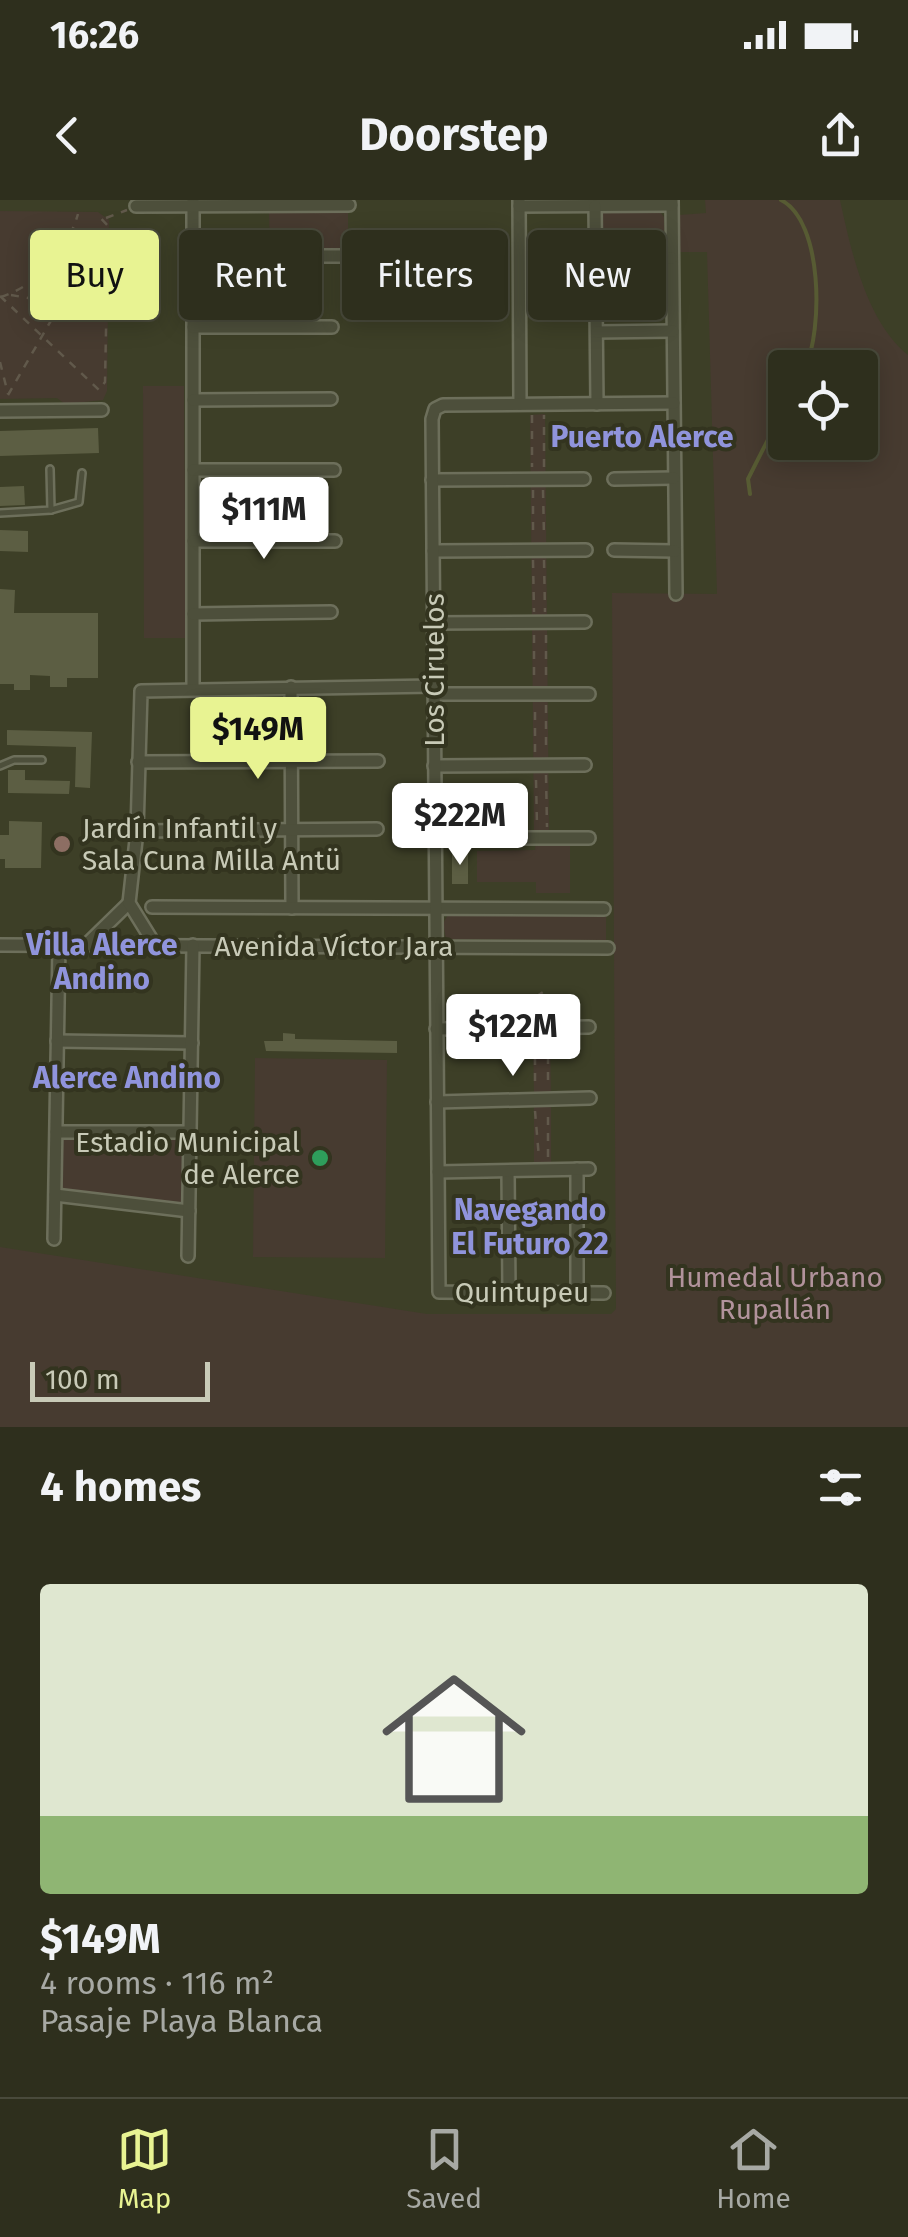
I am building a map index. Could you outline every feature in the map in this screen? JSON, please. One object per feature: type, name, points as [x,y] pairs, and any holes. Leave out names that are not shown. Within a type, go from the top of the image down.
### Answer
[{"type":"street","points":[[192,203],[193,230]]},
{"type":"street","points":[[674,403],[520,404],[519,203],[672,203],[676,594]]},
{"type":"street","points":[[136,206],[349,205]]},
{"type":"street","points":[[595,206],[595,230]]},
{"type":"street","points":[[666,258],[672,258]]},
{"type":"street","points":[[193,320],[194,688]]},
{"type":"street","points":[[596,320],[597,404]]},
{"type":"street","points":[[193,327],[332,328]]},
{"type":"street","points":[[596,332],[673,331]]},
{"type":"street","points":[[193,400],[332,399]]},
{"type":"street","name":"Los Ciruelos","points":[[439,1292],[432,480],[435,409],[443,404],[520,404]]},
{"type":"street","points":[[0,411],[102,410]]},
{"type":"street","points":[[193,470],[334,470]]},
{"type":"street","points":[[432,480],[584,478]]},
{"type":"street","points":[[614,479],[674,478]]},
{"type":"street","points":[[193,541],[335,541]]},
{"type":"street","points":[[433,551],[586,550]]},
{"type":"street","points":[[614,550],[675,551]]},
{"type":"street","points":[[194,614],[332,612]]},
{"type":"street","points":[[433,623],[586,622]]},
{"type":"street","points":[[291,687],[292,908]]},
{"type":"street","points":[[155,945],[140,928],[129,903],[137,831],[139,695],[148,688],[589,694]]},
{"type":"street","points":[[138,762],[378,760]]},
{"type":"street","points":[[434,766],[585,765]]},
{"type":"street","points":[[137,831],[377,829]]},
{"type":"street","points":[[435,838],[588,838]]},
{"type":"street","points":[[86,945],[129,903]]},
{"type":"street","name":"Avenida Víctor Jara","points":[[152,907],[604,909]]},
{"type":"street","points":[[54,1239],[59,944]]},
{"type":"street","name":"Avenida Víctor Jara","points":[[0,945],[608,948]]},
{"type":"street","points":[[188,1256],[193,945]]},
{"type":"street","points":[[436,1029],[589,1027]]},
{"type":"street","points":[[57,1042],[192,1043]]},
{"type":"street","points":[[437,1102],[590,1098]]},
{"type":"street","points":[[56,1132],[190,1132]]},
{"type":"street","points":[[438,1172],[583,1169],[577,1293]]},
{"type":"street","points":[[508,1170],[509,1292]]},
{"type":"street","points":[[55,1195],[189,1211]]},
{"type":"street","name":"Quintupeu","points":[[439,1292],[604,1293]]},
{"type":"lane","points":[[50,469],[51,510]]},
{"type":"lane","points":[[0,512],[51,510],[79,502],[82,473]]},
{"type":"lane","points":[[0,766],[14,760],[42,760]]},
{"type":"path","points":[[105,219],[136,206]]},
{"type":"path","points":[[8,295],[52,264],[65,247],[78,214]]},
{"type":"path","points":[[97,214],[105,219]]},
{"type":"path","points":[[105,219],[105,230]]},
{"type":"path","points":[[0,296],[30,298]]},
{"type":"path","points":[[0,296],[96,392],[105,382],[106,320]]},
{"type":"path","points":[[0,362],[8,395],[52,320]]},
{"type":"path","points":[[543,1170],[542,1028],[547,996],[542,992],[537,996],[542,1028],[542,1099],[543,1170]]},
{"type":"green space","name":"Humedal Urbano Rupallán","points":[[705,200],[840,200],[862,284],[881,323],[908,355],[908,1427],[0,1427],[0,1247],[427,1314],[611,1314],[616,1309],[612,593],[717,594],[707,252],[678,252],[679,215],[706,213]]},
{"type":"green space","points":[[0,211],[98,212],[109,220],[109,230],[30,230],[30,320],[108,320],[107,391],[103,400],[65,404],[57,398],[0,399]]},
{"type":"green space","points":[[348,212],[348,230],[342,230],[342,252],[322,252],[322,230],[269,230],[269,213]]},
{"type":"green space","points":[[660,212],[664,230],[600,230],[598,214]]},
{"type":"green space","points":[[143,386],[184,386],[186,638],[144,638]]},
{"type":"green space","points":[[545,414],[549,833],[534,834],[530,415]]},
{"type":"green space","points":[[536,842],[570,842],[570,893],[536,893],[536,882],[477,882],[477,851],[535,850]]},
{"type":"green space","points":[[448,915],[606,915],[606,940],[446,939],[443,923]]},
{"type":"green space","points":[[533,1034],[550,1034],[551,1095],[534,1095]]},
{"type":"green space","name":"Estadio Municipal de Alerce","points":[[255,1058],[387,1060],[385,1258],[253,1257]]},
{"type":"green space","points":[[534,1106],[551,1106],[551,1166],[534,1166]]},
{"type":"green space","points":[[62,1137],[184,1137],[185,1201],[180,1205],[67,1191],[60,1185]]},
{"type":"building","points":[[98,428],[99,453],[0,456],[0,431]]},
{"type":"building","points":[[24,486],[25,505],[0,506],[0,487]]},
{"type":"building","points":[[0,530],[28,531],[28,552],[0,551]]},
{"type":"building","points":[[0,589],[15,590],[14,613],[98,613],[98,678],[67,678],[67,687],[50,687],[50,676],[30,675],[30,690],[14,690],[14,684],[0,684]]},
{"type":"building","points":[[7,730],[92,732],[90,788],[75,787],[76,747],[7,745]]},
{"type":"building","points":[[8,770],[25,770],[25,780],[70,781],[69,794],[8,793]]},
{"type":"building","points":[[9,821],[42,822],[41,868],[5,868],[5,859],[0,859],[0,835],[9,835]]},
{"type":"building","points":[[452,852],[468,852],[468,884],[452,884]]},
{"type":"building","points":[[283,1033],[295,1034],[295,1039],[397,1041],[397,1053],[266,1051],[264,1041],[283,1041]]},
{"type":"waterway","points":[[781,200],[795,212],[812,252],[816,304],[811,350]]},
{"type":"waterway","points":[[750,494],[748,479],[768,440]]},
{"type":"place","name":"Jardín Infantil y Sala Cuna Milla Antü","points":[[62,844]]},
{"type":"place","name":"Estadio Municipal de Alerce","points":[[320,1158]]},
{"type":"district","name":"Puerto Alerce","points":[[642,437]]},
{"type":"district","name":"Villa Alerce Andino","points":[[102,962]]},
{"type":"district","name":"Alerce Andino","points":[[127,1078]]},
{"type":"district","name":"Navegando El Futuro 22","points":[[530,1227]]}]
